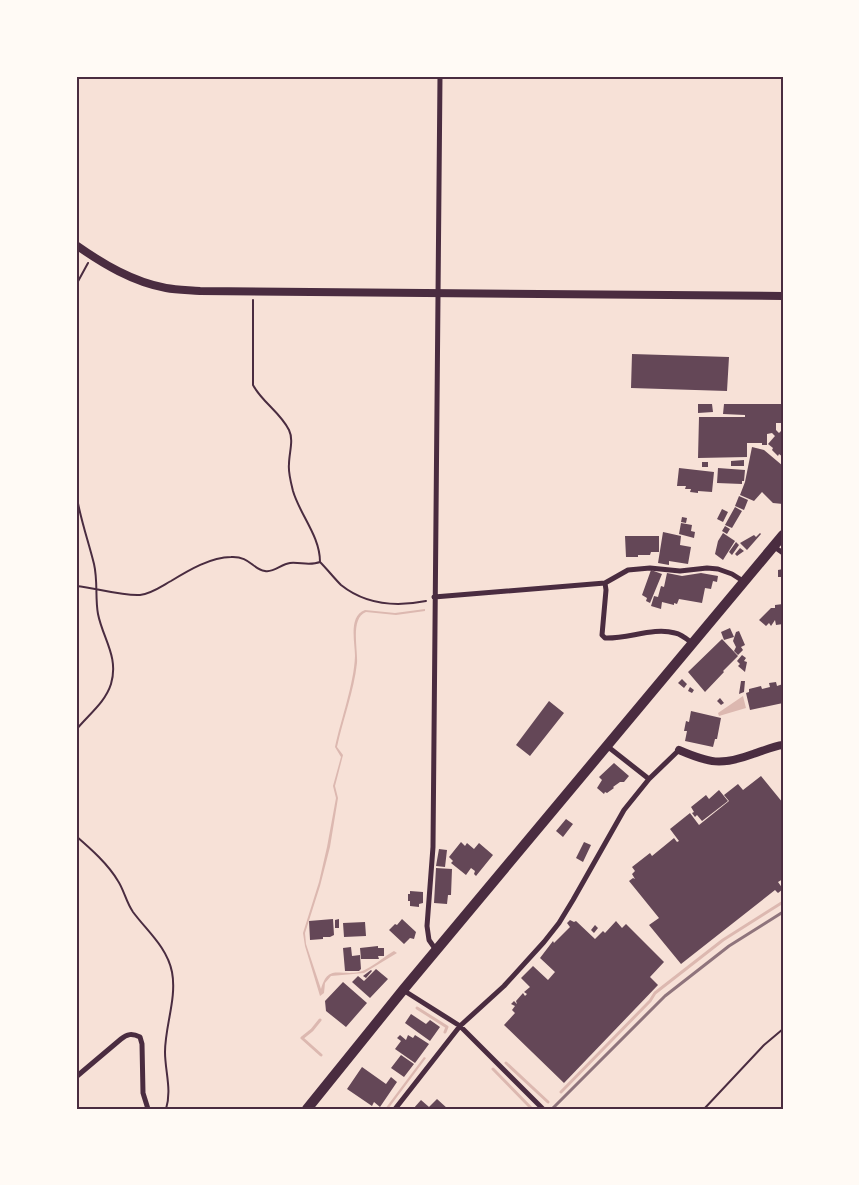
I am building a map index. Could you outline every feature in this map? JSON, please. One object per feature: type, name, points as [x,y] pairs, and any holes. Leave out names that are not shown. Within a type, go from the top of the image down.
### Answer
[{"type":"main road","points":[[307,1109],[436,950],[783,535]]},
{"type":"street","points":[[436,950],[429,940],[427,926],[432,847],[440,76]]},
{"type":"street","points":[[76,245],[128,277],[165,288],[200,291],[783,296]]},
{"type":"street","points":[[773,546],[783,553]]},
{"type":"street","points":[[434,597],[605,583],[628,570],[650,568],[680,571],[707,568],[718,569],[732,574],[743,582]]},
{"type":"street","points":[[605,583],[602,635],[605,638],[662,631],[677,633],[692,643]]},
{"type":"street","points":[[607,746],[649,779]]},
{"type":"street","points":[[395,1109],[460,1026],[524,966],[560,923],[624,810],[649,779],[679,750],[701,760],[717,762],[735,761],[783,746]]},
{"type":"street","points":[[403,990],[460,1026],[543,1109]]},
{"type":"street","points":[[76,1077],[120,1039],[126,1035],[134,1034],[140,1037],[142,1044],[143,1093],[148,1109]]},
{"type":"path","points":[[76,286],[92,256]]},
{"type":"path","points":[[253,297],[253,385],[257,394],[283,421],[290,432],[289,466],[293,489],[300,509],[316,541],[320,562],[340,584],[354,594],[375,602],[396,605],[410,604],[426,601],[434,597]]},
{"type":"path","points":[[76,493],[78,508],[94,565],[98,614],[104,636],[111,649],[114,667],[110,685],[100,705],[76,730]]},
{"type":"path","points":[[76,586],[123,594],[142,595],[158,589],[217,558],[232,556],[245,558],[265,571],[274,571],[285,564],[314,564],[320,562]]},
{"type":"path","points":[[76,836],[91,849],[118,880],[132,911],[146,926],[164,952],[172,973],[171,1003],[165,1050],[169,1100],[166,1109]]},
{"type":"path","points":[[704,1109],[764,1045],[783,1029]]},
{"type":"shaded area","points":[[425,609],[425,611],[396,615],[366,612],[361,615],[358,621],[356,627],[356,674],[337,747],[343,755],[335,786],[338,798],[330,847],[305,933],[306,944],[321,989],[327,976],[331,974],[363,971],[394,951],[397,953],[364,973],[331,976],[325,983],[324,993],[320,996],[303,933],[319,882],[336,798],[333,786],[341,757],[335,747],[354,667],[354,624],[356,618],[365,610],[395,613]]},
{"type":"shaded area","points":[[743,696],[746,708],[719,716],[718,713]]},
{"type":"shaded area","points":[[424,1057],[426,1058],[388,1109],[385,1109]]},
{"type":"building","points":[[632,354],[729,357],[727,391],[631,388]]},
{"type":"building","points":[[698,404],[712,404],[713,412],[698,413]]},
{"type":"building","points":[[724,404],[783,404],[783,423],[776,423],[776,430],[779,433],[783,429],[783,457],[779,454],[778,456],[768,444],[775,436],[772,433],[767,434],[767,445],[747,443],[747,457],[698,458],[699,417],[745,417],[745,415],[723,414]]},
{"type":"building","points":[[752,447],[764,450],[783,466],[783,504],[773,503],[762,492],[754,501],[740,495],[745,482]]},
{"type":"building","points":[[744,460],[744,466],[731,466],[731,461]]},
{"type":"building","points":[[702,462],[708,462],[708,467],[702,467]]},
{"type":"building","points":[[679,468],[714,472],[712,492],[690,492],[691,489],[685,489],[686,486],[677,486]]},
{"type":"building","points":[[718,468],[745,470],[744,481],[742,481],[742,484],[717,483]]},
{"type":"building","points":[[739,496],[748,500],[744,510],[735,506]]},
{"type":"building","points":[[735,507],[742,511],[732,528],[725,525]]},
{"type":"building","points":[[722,509],[728,512],[723,522],[717,519]]},
{"type":"building","points":[[682,517],[687,518],[686,523],[681,522]]},
{"type":"building","points":[[681,523],[692,525],[691,531],[695,532],[694,538],[679,534]]},
{"type":"building","points":[[725,526],[730,529],[727,534],[722,531]]},
{"type":"building","points":[[663,532],[681,536],[680,545],[691,547],[688,564],[669,561],[669,565],[658,563]]},
{"type":"building","points":[[723,533],[735,541],[723,560],[715,554],[718,541]]},
{"type":"building","points":[[760,533],[747,550],[740,543],[754,535],[756,537]]},
{"type":"building","points":[[625,536],[659,536],[659,552],[651,552],[650,555],[638,555],[638,557],[626,557]]},
{"type":"building","points":[[736,542],[739,545],[732,555],[729,552]]},
{"type":"building","points":[[740,548],[744,551],[737,556],[735,554]]},
{"type":"building","points":[[783,569],[783,577],[778,577],[778,570]]},
{"type":"building","points":[[651,570],[662,574],[650,603],[642,595]]},
{"type":"building","points":[[667,573],[682,576],[701,573],[718,576],[717,582],[713,581],[711,589],[705,588],[702,603],[679,599],[677,604],[674,603],[674,605],[662,602],[661,609],[651,606],[654,596],[658,597],[661,586],[664,587]]},
{"type":"building","points":[[783,604],[783,624],[776,625],[775,620],[771,626],[769,623],[766,626],[759,620],[771,608],[775,608],[775,605]]},
{"type":"building","points":[[730,628],[734,637],[724,640],[721,632]]},
{"type":"building","points":[[739,631],[745,645],[741,647],[743,650],[738,655],[734,651],[736,647],[733,641],[736,632]]},
{"type":"building","points":[[722,639],[738,656],[705,692],[688,672]]},
{"type":"building","points":[[742,655],[746,658],[744,661],[747,662],[745,672],[738,666],[740,664],[737,661]]},
{"type":"building","points":[[682,679],[687,684],[684,688],[678,683]]},
{"type":"building","points":[[741,681],[745,681],[744,692],[739,694]]},
{"type":"building","points":[[776,682],[777,686],[783,684],[783,703],[750,710],[746,693],[749,692],[749,689],[761,686],[762,689],[770,687],[769,683]]},
{"type":"building","points":[[690,687],[694,690],[692,693],[688,691]]},
{"type":"building","points":[[720,698],[724,703],[721,705],[717,701]]},
{"type":"building","points":[[549,701],[564,713],[530,756],[516,745]]},
{"type":"building","points":[[691,711],[721,718],[717,739],[715,739],[713,747],[685,741],[686,721],[689,722]]},
{"type":"building","points":[[614,763],[629,776],[624,782],[620,782],[604,794],[597,788],[602,780],[599,777]]},
{"type":"building","points":[[761,776],[783,803],[783,879],[778,882],[783,889],[778,893],[775,890],[681,964],[649,925],[659,918],[629,881],[633,878],[635,879],[632,874],[635,871],[632,867],[650,853],[652,856],[674,838],[677,842],[679,841],[670,829],[690,813],[699,825],[729,801],[724,795],[738,784],[743,790]]},
{"type":"building","points":[[719,790],[728,801],[702,821],[697,815],[695,817],[691,807],[706,795],[709,799]]},
{"type":"building","points":[[566,819],[573,824],[563,837],[556,831]]},
{"type":"building","points":[[461,842],[465,846],[467,843],[474,849],[479,843],[493,855],[476,876],[474,874],[475,871],[471,868],[466,875],[451,863],[453,861],[449,857]]},
{"type":"building","points":[[584,842],[591,845],[583,862],[576,858]]},
{"type":"building","points":[[439,849],[447,850],[445,867],[436,866]]},
{"type":"building","points":[[436,868],[452,869],[451,895],[448,895],[447,904],[434,903]]},
{"type":"building","points":[[410,891],[423,892],[423,903],[419,904],[419,907],[410,906],[408,894],[410,894]]},
{"type":"building","points":[[333,919],[334,935],[323,937],[323,939],[310,940],[309,921]]},
{"type":"building","points":[[339,919],[339,928],[335,928],[335,920]]},
{"type":"building","points":[[402,919],[416,932],[414,939],[410,938],[404,944],[389,930]]},
{"type":"building","points":[[570,920],[576,921],[595,939],[603,931],[605,933],[616,921],[622,928],[626,924],[664,962],[650,977],[658,985],[564,1083],[504,1025],[515,1013],[512,1010],[515,1006],[511,1004],[514,1001],[517,1004],[516,1001],[523,993],[525,996],[527,994],[524,992],[530,987],[521,978],[533,966],[548,980],[555,972],[540,958],[553,941],[554,943],[570,927],[567,923]]},
{"type":"building","points":[[365,922],[366,936],[344,937],[343,923]]},
{"type":"building","points":[[595,925],[598,928],[594,933],[591,930]]},
{"type":"building","points":[[378,946],[378,948],[384,948],[384,956],[378,956],[379,959],[361,959],[360,948]]},
{"type":"building","points":[[351,947],[352,956],[360,955],[361,969],[359,971],[345,971],[343,948]]},
{"type":"building","points":[[376,969],[388,979],[370,998],[352,982],[358,976],[364,981]]},
{"type":"building","points":[[371,970],[366,978],[363,976]]},
{"type":"building","points":[[343,982],[367,1003],[346,1027],[326,1011],[325,1001]]},
{"type":"building","points":[[411,1014],[426,1024],[430,1020],[440,1027],[430,1041],[405,1023]]},
{"type":"building","points":[[400,1035],[406,1040],[408,1035],[413,1038],[415,1035],[429,1044],[415,1063],[395,1049],[401,1041],[397,1038]]},
{"type":"building","points":[[401,1055],[414,1064],[404,1077],[391,1068]]},
{"type":"building","points":[[362,1067],[386,1084],[391,1077],[397,1082],[380,1107],[374,1102],[372,1106],[347,1089]]},
{"type":"building","points":[[437,1099],[448,1109],[413,1109],[421,1100],[429,1107]]},
{"type":"waterway","points":[[561,1092],[650,1001],[655,993],[723,940],[783,902]]},
{"type":"waterway","points":[[417,1008],[447,1027],[445,1032]]},
{"type":"waterway","points":[[320,1020],[302,1038],[321,1055]]},
{"type":"waterway","points":[[506,1063],[548,1102]]},
{"type":"waterway","points":[[493,1069],[532,1109]]},
{"type":"railway","points":[[552,1109],[665,996],[729,946],[783,912]]}]
